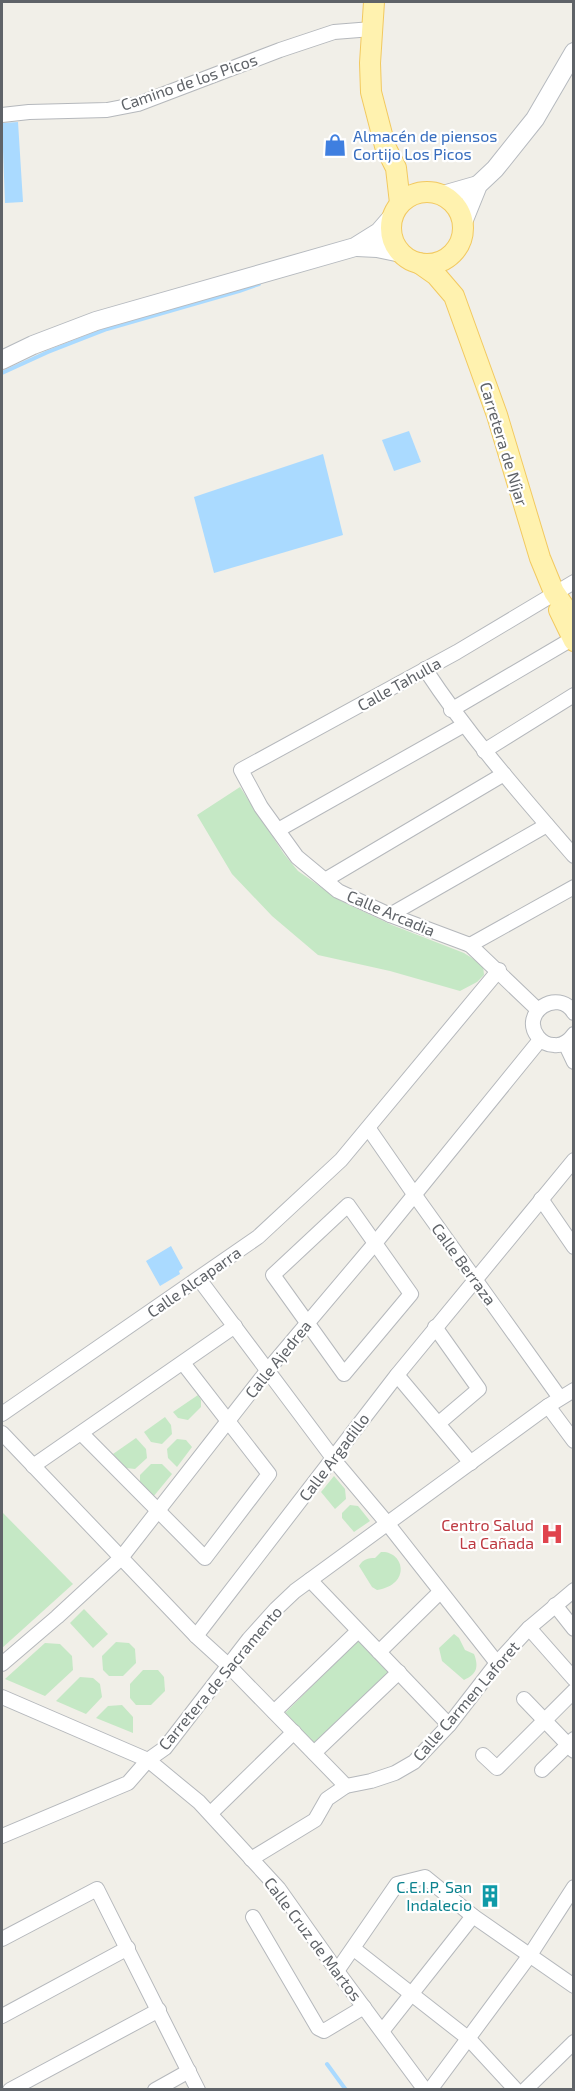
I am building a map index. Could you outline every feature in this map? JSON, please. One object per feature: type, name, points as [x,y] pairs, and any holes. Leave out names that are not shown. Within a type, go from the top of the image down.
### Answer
[{"type":"main road","points":[[374,2],[370,63],[371,92],[385,146],[396,168],[396,210],[392,236],[401,253],[419,263],[438,262],[454,252],[460,243],[463,222],[478,185],[495,169],[535,119],[573,52]]},
{"type":"main road","points":[[396,168],[456,206],[463,222]]},
{"type":"main road","points":[[355,248],[379,232],[396,210],[412,195],[478,185]]},
{"type":"main road","points":[[2,360],[33,345],[96,321],[277,268],[355,248],[377,248],[401,253]]},
{"type":"main road","name":"Carretera de Níjar","points":[[453,296],[454,252]]},
{"type":"main road","name":"Carretera de Níjar","points":[[419,263],[440,280],[453,296],[491,396],[529,526],[554,592],[573,633]]},
{"type":"street","name":"Camino de los Picos","points":[[2,115],[107,110],[138,104],[334,32],[372,29]]},
{"type":"street","name":"Calle Tahulla","points":[[241,771],[425,669],[573,582]]},
{"type":"street","points":[[452,710],[573,633]]},
{"type":"street","points":[[425,669],[452,710],[484,751],[573,856]]},
{"type":"street","points":[[484,751],[573,695]]},
{"type":"street","points":[[278,830],[464,725]]},
{"type":"street","name":"Calle Arcadia","points":[[241,771],[261,807],[297,857],[338,891],[390,915],[470,945],[538,1010]]},
{"type":"street","points":[[325,880],[504,774]]},
{"type":"street","points":[[390,915],[547,825]]},
{"type":"street","points":[[470,945],[573,887]]},
{"type":"street","name":"Calle Alcaparra","points":[[2,1414],[258,1237],[341,1160],[369,1129],[498,970]]},
{"type":"street","points":[[570,1004],[550,1002],[538,1010],[534,1016],[533,1028],[540,1040],[552,1045],[569,1038],[573,1062]]},
{"type":"street","name":"Calle Ajedrea","points":[[2,1664],[121,1558],[267,1371],[376,1242],[540,1040]]},
{"type":"street","name":"Calle Berraza","points":[[369,1129],[560,1398]]},
{"type":"street","name":"Calle Argadillo","points":[[196,1636],[435,1327],[573,1160]]},
{"type":"street","points":[[541,1199],[573,1247]]},
{"type":"street","points":[[348,1205],[376,1242],[411,1294],[344,1374],[273,1275],[348,1205]]},
{"type":"street","points":[[199,1279],[333,1459],[387,1523],[497,1663]]},
{"type":"street","points":[[33,1466],[235,1326]]},
{"type":"street","points":[[435,1327],[479,1389],[439,1423]]},
{"type":"street","points":[[82,1434],[205,1558],[269,1474],[183,1362]]},
{"type":"street","points":[[397,1375],[471,1463]]},
{"type":"street","name":"Carretera de Sacramento","points":[[2,1836],[128,1783],[148,1760],[165,1748],[276,1609],[310,1580],[387,1523],[573,1390]]},
{"type":"street","points":[[548,1406],[573,1441]]},
{"type":"street","points":[[2,1433],[196,1636],[229,1666],[346,1786]]},
{"type":"street","points":[[310,1580],[449,1725]]},
{"type":"street","name":"Calle Carmen Laforet","points":[[251,1859],[315,1820],[327,1799],[346,1786],[395,1773],[414,1762],[449,1725],[497,1663],[530,1628],[573,1590]]},
{"type":"street","points":[[380,1652],[440,1592]]},
{"type":"street","points":[[555,1605],[573,1629]]},
{"type":"street","points":[[530,1628],[573,1679]]},
{"type":"street","points":[[274,1712],[358,1631]]},
{"type":"street","points":[[314,1753],[399,1672]]},
{"type":"street","points":[[483,1755],[497,1767],[573,1691]]},
{"type":"street","name":"Calle Cruz de Martos","points":[[2,1697],[148,1760],[211,1813],[279,1889],[425,2090]]},
{"type":"street","points":[[524,1699],[543,1720],[572,1745],[542,1770]]},
{"type":"street","points":[[211,1813],[294,1732]]},
{"type":"street","points":[[337,1971],[397,1884],[425,1877],[473,1916],[573,1986]]},
{"type":"street","points":[[430,2090],[567,1909],[573,1887]]},
{"type":"street","points":[[2,1939],[97,1889],[198,2090]]},
{"type":"street","points":[[383,2030],[473,1916]]},
{"type":"street","points":[[253,1917],[318,2028],[324,2031],[364,2007]]},
{"type":"street","points":[[2,2016],[128,1948]]},
{"type":"street","points":[[354,1949],[469,2039],[516,2090]]},
{"type":"street","points":[[10,2090],[159,2010]]},
{"type":"street","points":[[525,2090],[573,2042]]},
{"type":"street","points":[[155,2090],[189,2071]]},
{"type":"green space","points":[[240,787],[284,854],[298,871],[341,901],[392,925],[464,953],[483,965],[484,975],[477,982],[460,991],[390,971],[318,955],[272,916],[232,874],[197,815]]},
{"type":"green space","points":[[198,1395],[201,1407],[188,1420],[178,1418],[173,1412]]},
{"type":"green space","points":[[165,1417],[171,1425],[172,1434],[162,1444],[151,1442],[144,1432]]},
{"type":"green space","points":[[136,1438],[146,1449],[147,1458],[135,1469],[126,1468],[113,1454]]},
{"type":"green space","points":[[177,1439],[186,1440],[192,1447],[177,1467],[168,1458],[167,1449]]},
{"type":"green space","points":[[151,1464],[162,1464],[172,1474],[153,1497],[140,1483],[140,1475]]},
{"type":"green space","points":[[334,1476],[345,1489],[346,1499],[335,1509],[321,1492]]},
{"type":"green space","points":[[350,1505],[358,1506],[370,1521],[354,1532],[342,1518],[342,1513]]},
{"type":"green space","points":[[2,1512],[73,1584],[2,1648]]},
{"type":"green space","points":[[381,1552],[395,1556],[401,1568],[396,1581],[388,1587],[377,1590],[372,1587],[359,1566],[364,1560],[375,1558]]},
{"type":"green space","points":[[84,1609],[108,1634],[93,1648],[70,1623]]},
{"type":"green space","points":[[454,1634],[459,1638],[465,1650],[474,1654],[476,1659],[476,1670],[464,1680],[442,1661],[439,1648]]},
{"type":"green space","points":[[358,1641],[389,1673],[316,1746],[283,1715]]},
{"type":"green space","points":[[116,1642],[129,1643],[135,1649],[136,1663],[123,1676],[109,1676],[103,1670],[102,1656]]},
{"type":"green space","points":[[45,1643],[60,1644],[72,1656],[73,1670],[45,1696],[5,1679]]},
{"type":"green space","points":[[143,1670],[158,1670],[164,1677],[165,1691],[151,1705],[136,1705],[130,1698],[130,1684]]},
{"type":"green space","points":[[80,1677],[93,1678],[100,1684],[102,1697],[86,1714],[56,1701]]},
{"type":"green space","points":[[122,1705],[133,1717],[133,1733],[96,1718],[108,1706]]},
{"type":"water","points":[[18,122],[23,202],[5,203],[2,123]]},
{"type":"water","points":[[409,431],[421,462],[394,471],[382,440]]},
{"type":"water","points":[[323,454],[343,535],[214,573],[194,497]]},
{"type":"water","points":[[171,1246],[183,1268],[179,1271],[180,1274],[160,1286],[146,1261]]},
{"type":"waterway","points":[[2,373],[107,329],[259,284]]},
{"type":"waterway","points":[[327,2064],[346,2090]]},
{"type":"place","name":"Almacén de piensos Cortijo Los Picos","points":[[335,145]]},
{"type":"place","name":"Centro Salud La Cañada","points":[[552,1534]]},
{"type":"place","name":"C.E.I.P. San Indalecio","points":[[490,1896]]}]
